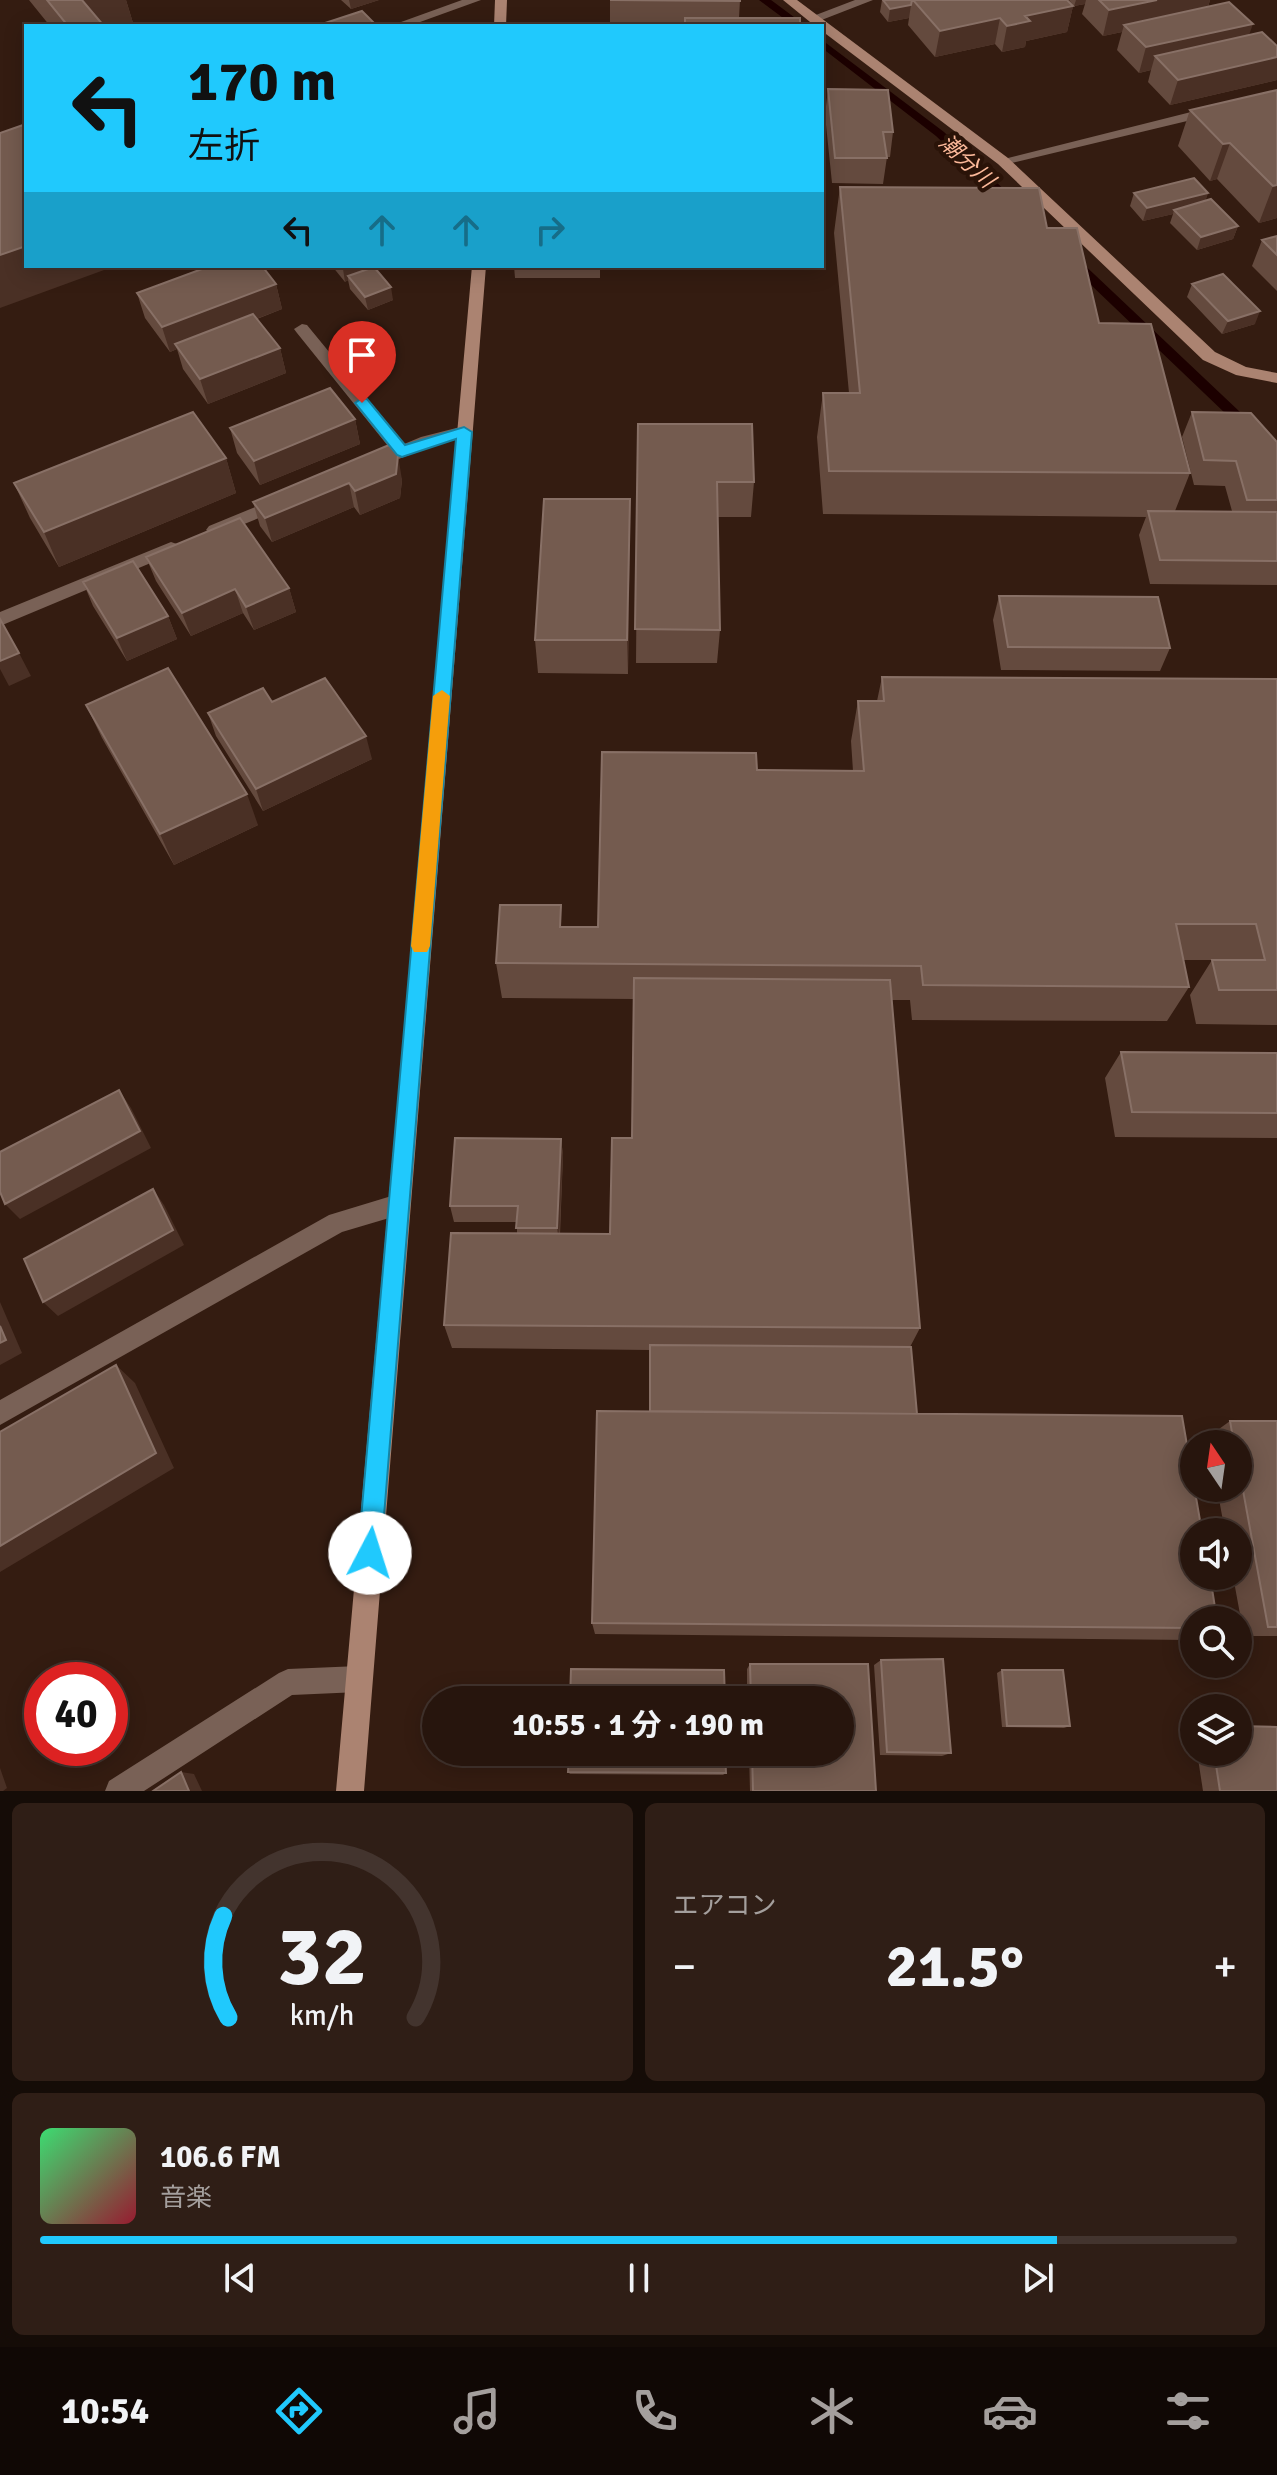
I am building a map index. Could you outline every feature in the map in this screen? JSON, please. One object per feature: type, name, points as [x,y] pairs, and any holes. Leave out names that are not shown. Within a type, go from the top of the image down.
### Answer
[{"type":"street","points":[[402,24],[475,0]]},
{"type":"street","points":[[500,24],[501,0]]},
{"type":"street","points":[[789,0],[822,24]]},
{"type":"street","points":[[814,18],[867,0]]},
{"type":"street","points":[[824,26],[1003,161],[1209,356],[1242,371],[1277,378]]},
{"type":"street","points":[[1003,161],[1203,113]]},
{"type":"street","points":[[1018,200],[1040,194]]},
{"type":"street","points":[[350,1791],[479,268]]},
{"type":"street","points":[[302,329],[402,452]]},
{"type":"street","points":[[359,470],[427,441],[464,432]]},
{"type":"street","points":[[0,619],[302,494]]},
{"type":"street","points":[[0,1413],[337,1223],[398,1205]]},
{"type":"street","points":[[119,1791],[288,1682],[359,1679]]},
{"type":"building","points":[[47,0],[82,0],[102,24],[66,24]]},
{"type":"building","points":[[610,0],[740,0],[740,1]]},
{"type":"building","points":[[883,0],[912,0],[911,5],[890,9]]},
{"type":"building","points":[[913,0],[1067,0],[1073,6],[1025,16],[1030,21],[1007,26],[1000,18],[940,31]]},
{"type":"building","points":[[1099,0],[1157,0],[1109,10]]},
{"type":"building","points":[[1229,2],[1253,24],[1146,47],[1124,25]]},
{"type":"building","points":[[362,11],[375,24],[322,24]]},
{"type":"building","points":[[685,18],[800,18],[800,24],[685,24]]},
{"type":"building","points":[[1262,32],[1277,46],[1277,57],[1178,80],[1155,56]]},
{"type":"building","points":[[828,89],[888,90],[893,132],[883,132],[887,158],[835,158]]},
{"type":"building","points":[[1277,90],[1277,185],[1273,186],[1230,143],[1223,144],[1190,110]]},
{"type":"building","points":[[24,125],[24,247],[0,255],[0,133]]},
{"type":"building","points":[[1194,178],[1208,193],[1147,208],[1134,193]]},
{"type":"building","points":[[840,187],[1039,188],[1047,228],[1077,228],[1099,323],[1151,324],[1190,473],[829,471],[823,393],[860,393]]},
{"type":"building","points":[[1211,199],[1238,226],[1201,237],[1174,210]]},
{"type":"building","points":[[1277,236],[1277,255],[1262,240]]},
{"type":"building","points":[[205,268],[264,268],[276,284],[162,327],[137,293]]},
{"type":"building","points":[[375,268],[391,287],[365,297],[348,276]]},
{"type":"building","points":[[1223,274],[1260,311],[1228,321],[1192,284]]},
{"type":"building","points":[[253,314],[280,348],[200,379],[175,344]]},
{"type":"building","points":[[330,388],[355,419],[254,461],[230,428]]},
{"type":"building","points":[[193,412],[226,458],[44,532],[14,483]]},
{"type":"building","points":[[1192,412],[1251,413],[1277,442],[1277,500],[1247,500],[1236,461],[1204,460]]},
{"type":"building","points":[[638,424],[752,424],[754,482],[717,482],[720,630],[635,629]]},
{"type":"building","points":[[389,445],[398,455],[396,474],[355,491],[349,483],[265,518],[253,502]]},
{"type":"building","points":[[544,499],[630,499],[627,640],[535,640]]},
{"type":"building","points":[[1148,511],[1277,512],[1277,561],[1160,560]]},
{"type":"building","points":[[240,518],[289,588],[246,607],[235,589],[182,613],[146,557]]},
{"type":"building","points":[[133,561],[168,616],[117,638],[83,582]]},
{"type":"building","points":[[999,596],[1158,597],[1170,648],[1008,647]]},
{"type":"building","points":[[0,619],[19,653],[0,661]]},
{"type":"building","points":[[168,668],[247,794],[160,834],[86,705]]},
{"type":"building","points":[[882,677],[1277,679],[1277,990],[1219,990],[1212,960],[1265,960],[1256,924],[1176,924],[1189,987],[923,985],[921,966],[496,963],[500,905],[561,905],[560,927],[598,927],[602,752],[756,753],[757,770],[864,771],[858,701],[884,701]]},
{"type":"building","points":[[325,678],[366,736],[256,789],[208,713],[263,688],[272,702]]},
{"type":"building","points":[[634,978],[890,980],[920,1328],[444,1325],[451,1233],[610,1234],[612,1138],[632,1138]]},
{"type":"building","points":[[1121,1052],[1277,1053],[1277,1113],[1132,1112]]},
{"type":"building","points":[[119,1090],[140,1131],[5,1204],[0,1192],[0,1152]]},
{"type":"building","points":[[455,1138],[561,1139],[557,1228],[516,1228],[518,1206],[450,1206]]},
{"type":"building","points":[[153,1189],[173,1230],[43,1302],[24,1259]]},
{"type":"building","points":[[0,1326],[6,1340],[0,1343]]},
{"type":"building","points":[[650,1345],[911,1347],[917,1414],[650,1411]]},
{"type":"building","points":[[116,1365],[156,1453],[0,1546],[0,1432]]},
{"type":"building","points":[[597,1411],[1182,1416],[1184,1430],[1180,1430],[1180,1502],[1197,1502],[1200,1518],[1180,1518],[1180,1590],[1212,1590],[1215,1606],[1180,1606],[1180,1628],[592,1623]]},
{"type":"building","points":[[1230,1421],[1277,1421],[1277,1627],[1268,1627],[1252,1540],[1252,1518],[1248,1518],[1245,1502],[1252,1502],[1252,1430],[1232,1430]]},
{"type":"building","points":[[943,1659],[951,1753],[887,1752],[881,1660]]},
{"type":"building","points":[[750,1664],[868,1664],[876,1791],[753,1791],[752,1766],[854,1766],[854,1686],[751,1686]]},
{"type":"building","points":[[571,1669],[724,1670],[725,1686],[570,1686]]},
{"type":"building","points":[[1002,1670],[1063,1670],[1070,1726],[1007,1726]]},
{"type":"building","points":[[1252,1726],[1277,1727],[1277,1791],[1220,1791],[1216,1766],[1252,1766]]},
{"type":"building","points":[[568,1766],[726,1766],[726,1773],[568,1772]]},
{"type":"building","points":[[181,1772],[189,1791],[153,1791]]},
{"type":"waterway","name":"潮分川","points":[[764,0],[798,24]]},
{"type":"waterway","name":"潮分川","points":[[824,45],[940,134],[1012,203]]},
{"type":"waterway","name":"潮分川","points":[[1072,260],[1277,455]]},
{"type":"slow traffic","points":[[421,946],[442,696]]},
{"type":"route","points":[[362,403],[402,452],[427,441],[464,432],[370,1553]]}]
